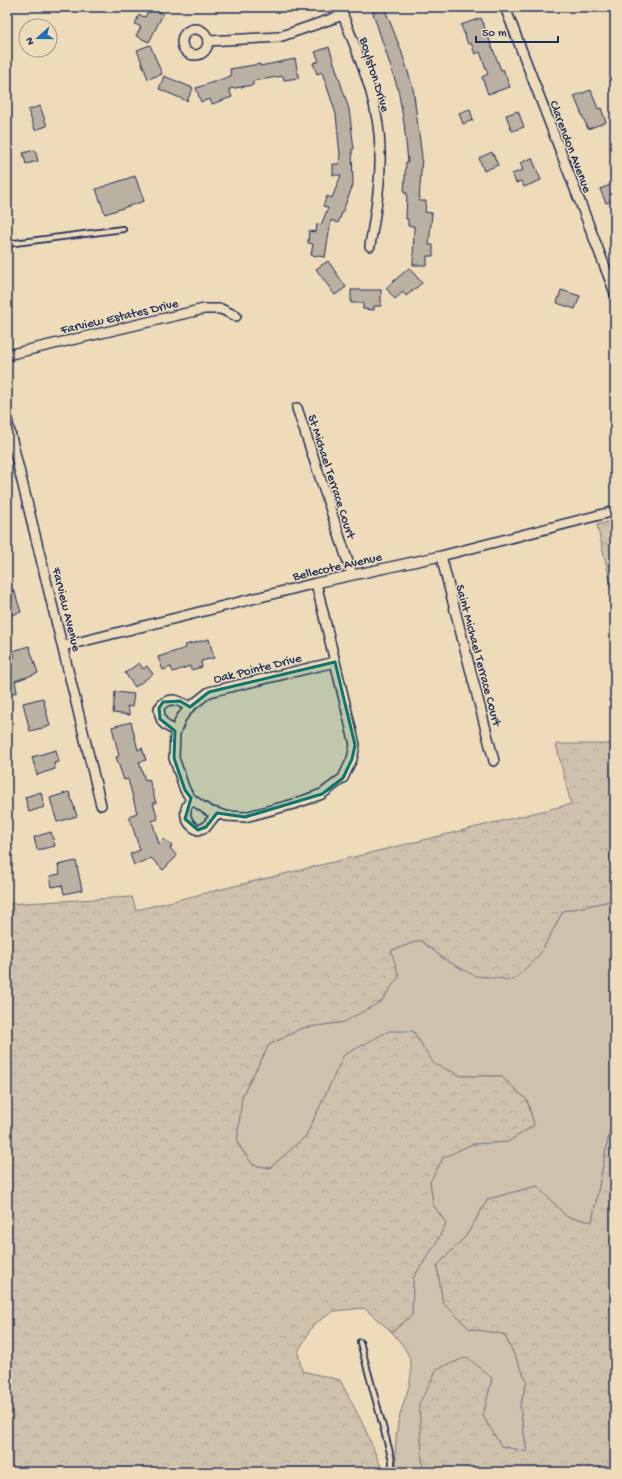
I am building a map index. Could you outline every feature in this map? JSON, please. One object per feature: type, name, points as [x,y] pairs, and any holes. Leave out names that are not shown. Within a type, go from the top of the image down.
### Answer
[{"type":"street","name":"Clarendon Avenue","points":[[505,7],[615,294]]},
{"type":"street","points":[[208,41],[279,37],[341,11]]},
{"type":"street","name":"Boylston Drive","points":[[341,11],[368,85],[375,108],[379,132],[380,169],[370,246]]},
{"type":"street","name":"Farview Estates Drive","points":[[7,354],[204,309],[221,309],[236,316]]},
{"type":"street","name":"St Michael Terrace Court","points":[[297,408],[352,574]]},
{"type":"street","name":"Farview Avenue","points":[[7,420],[64,646],[101,805]]},
{"type":"street","name":"Bellecote Avenue","points":[[64,646],[352,574],[441,556],[615,510]]},
{"type":"street","name":"Saint Michael Terrace Court","points":[[441,556],[494,760]]},
{"type":"street","name":"Oak Pointe Drive","points":[[316,583],[355,744],[352,759],[343,778],[322,794],[294,804],[245,817],[226,816],[209,811],[192,799],[185,790],[174,758],[176,731],[181,718],[190,707],[209,692],[335,662]]},
{"type":"street","points":[[176,731],[167,726],[160,719],[159,708],[163,702],[171,699],[180,701],[190,707]]},
{"type":"street","points":[[192,799],[186,809],[185,819],[190,827],[198,830],[206,827],[217,813]]},
{"type":"lane","points":[[7,244],[124,229]]},
{"type":"lane","points":[[360,1342],[392,1460],[392,1472]]},
{"type":"highlighted area","points":[[335,662],[355,745],[352,759],[343,778],[322,794],[245,817],[217,813],[206,827],[198,830],[185,819],[191,798],[185,790],[174,758],[175,731],[160,719],[159,708],[163,702],[180,701],[190,707],[209,692]]},
{"type":"green space","points":[[611,521],[615,531],[615,601],[597,525]]},
{"type":"green space","points":[[556,744],[615,744],[615,900],[563,911],[540,954],[514,980],[475,976],[444,959],[420,940],[391,951],[399,976],[382,1001],[344,1022],[302,1028],[269,1045],[242,1096],[237,1143],[253,1165],[270,1168],[306,1136],[344,1055],[389,1031],[413,1031],[434,1064],[462,1076],[501,1076],[527,1100],[534,1125],[508,1142],[472,1144],[443,1158],[430,1182],[433,1205],[446,1223],[435,1245],[413,1278],[412,1315],[392,1332],[364,1308],[334,1311],[313,1325],[298,1352],[302,1371],[340,1380],[363,1424],[383,1472],[7,1472],[7,904],[132,897],[136,910],[571,804]]},
{"type":"green space","points":[[615,900],[615,1104],[592,1222],[567,1217],[537,1186],[488,1199],[466,1236],[437,1266],[443,1303],[470,1329],[504,1334],[527,1381],[520,1407],[527,1453],[501,1446],[483,1416],[492,1378],[419,1404],[423,1472],[397,1472],[397,1429],[409,1388],[411,1366],[407,1352],[392,1332],[412,1315],[413,1278],[435,1245],[446,1223],[433,1205],[430,1181],[443,1158],[472,1144],[508,1142],[534,1125],[527,1100],[501,1076],[462,1076],[434,1064],[413,1031],[344,1055],[306,1136],[270,1168],[253,1165],[237,1142],[242,1096],[269,1045],[302,1028],[344,1022],[391,951],[420,940],[444,959],[540,954],[563,911]]},
{"type":"green space","points":[[615,1104],[615,1472],[423,1472],[419,1404],[437,1369],[467,1357],[492,1378],[483,1416],[501,1446],[527,1452],[520,1407],[527,1381],[504,1334],[470,1329],[443,1303],[437,1266],[466,1236],[488,1199],[537,1186],[567,1217],[592,1222]]},
{"type":"building","points":[[371,7],[384,7],[401,50],[413,88],[422,157],[419,201],[426,201],[425,212],[432,213],[429,245],[433,245],[433,256],[427,256],[427,265],[413,265],[414,226],[408,226],[408,219],[406,219],[407,193],[404,193],[406,162],[408,162],[404,123],[398,89]]},
{"type":"building","points":[[150,8],[163,14],[149,42],[136,36],[141,27],[135,24],[139,15],[145,17]]},
{"type":"building","points":[[481,18],[501,70],[503,69],[510,87],[488,94],[482,77],[488,74],[480,52],[475,54],[471,43],[468,44],[461,25]]},
{"type":"building","points":[[150,45],[162,74],[148,79],[137,50]]},
{"type":"building","points":[[329,47],[349,109],[354,149],[352,149],[353,185],[338,223],[331,220],[325,257],[311,255],[313,244],[308,243],[309,231],[316,232],[317,224],[321,225],[328,208],[323,206],[327,196],[332,198],[341,175],[333,175],[333,164],[339,164],[340,155],[336,114],[322,72],[317,74],[313,63],[319,61],[315,52]]},
{"type":"building","points":[[295,59],[299,78],[284,80],[283,76],[253,81],[253,85],[229,89],[232,97],[212,104],[210,99],[201,102],[196,88],[231,76],[230,69],[260,64],[260,66]]},
{"type":"building","points":[[164,76],[193,88],[187,101],[159,89]]},
{"type":"building","points":[[591,90],[598,109],[601,108],[606,122],[588,129],[574,96]]},
{"type":"building","points":[[40,106],[47,126],[35,130],[28,110]]},
{"type":"building","points":[[470,109],[473,120],[463,124],[459,113]]},
{"type":"building","points":[[518,111],[524,127],[512,131],[506,115]]},
{"type":"building","points":[[35,150],[38,161],[26,164],[23,153]]},
{"type":"building","points":[[492,152],[498,165],[484,171],[479,158]]},
{"type":"building","points":[[532,158],[541,180],[524,187],[521,181],[516,183],[512,174],[523,170],[520,163]]},
{"type":"building","points":[[135,176],[144,201],[105,214],[96,189]]},
{"type":"building","points":[[615,183],[615,200],[606,203],[600,189]]},
{"type":"building","points":[[328,261],[346,287],[335,295],[316,269]]},
{"type":"building","points":[[409,268],[422,283],[406,296],[403,292],[395,299],[386,288]]},
{"type":"building","points":[[351,290],[381,290],[381,306],[374,306],[374,310],[363,309],[363,303],[351,303]]},
{"type":"building","points":[[561,290],[580,296],[575,309],[557,303]]},
{"type":"building","points":[[14,590],[21,612],[7,616],[7,592]]},
{"type":"building","points":[[209,639],[214,658],[201,661],[202,667],[191,670],[190,666],[173,672],[171,667],[163,670],[158,657],[186,648],[185,645]]},
{"type":"building","points":[[29,646],[38,673],[15,681],[17,692],[7,695],[7,680],[11,679],[7,668],[7,660],[15,657],[13,651]]},
{"type":"building","points":[[139,663],[143,669],[147,666],[153,674],[135,687],[125,673]]},
{"type":"building","points":[[115,692],[134,694],[132,707],[127,706],[130,715],[113,713]]},
{"type":"building","points":[[43,698],[50,726],[30,731],[23,703]]},
{"type":"building","points":[[131,722],[138,750],[142,748],[146,760],[139,762],[145,780],[149,779],[156,803],[153,803],[158,819],[152,821],[159,844],[164,839],[172,846],[170,848],[177,856],[163,870],[151,858],[134,865],[130,854],[140,850],[129,816],[137,813],[128,779],[124,780],[116,757],[119,756],[112,727]]},
{"type":"building","points":[[56,750],[59,762],[54,763],[55,769],[37,775],[32,757]]},
{"type":"building","points":[[41,792],[44,807],[29,812],[25,797]]},
{"type":"building","points":[[69,792],[77,816],[57,822],[50,798]]},
{"type":"building","points":[[51,832],[55,846],[37,850],[34,837]]},
{"type":"building","points":[[76,861],[82,890],[64,894],[62,885],[52,887],[50,876],[60,874],[58,865]]}]
